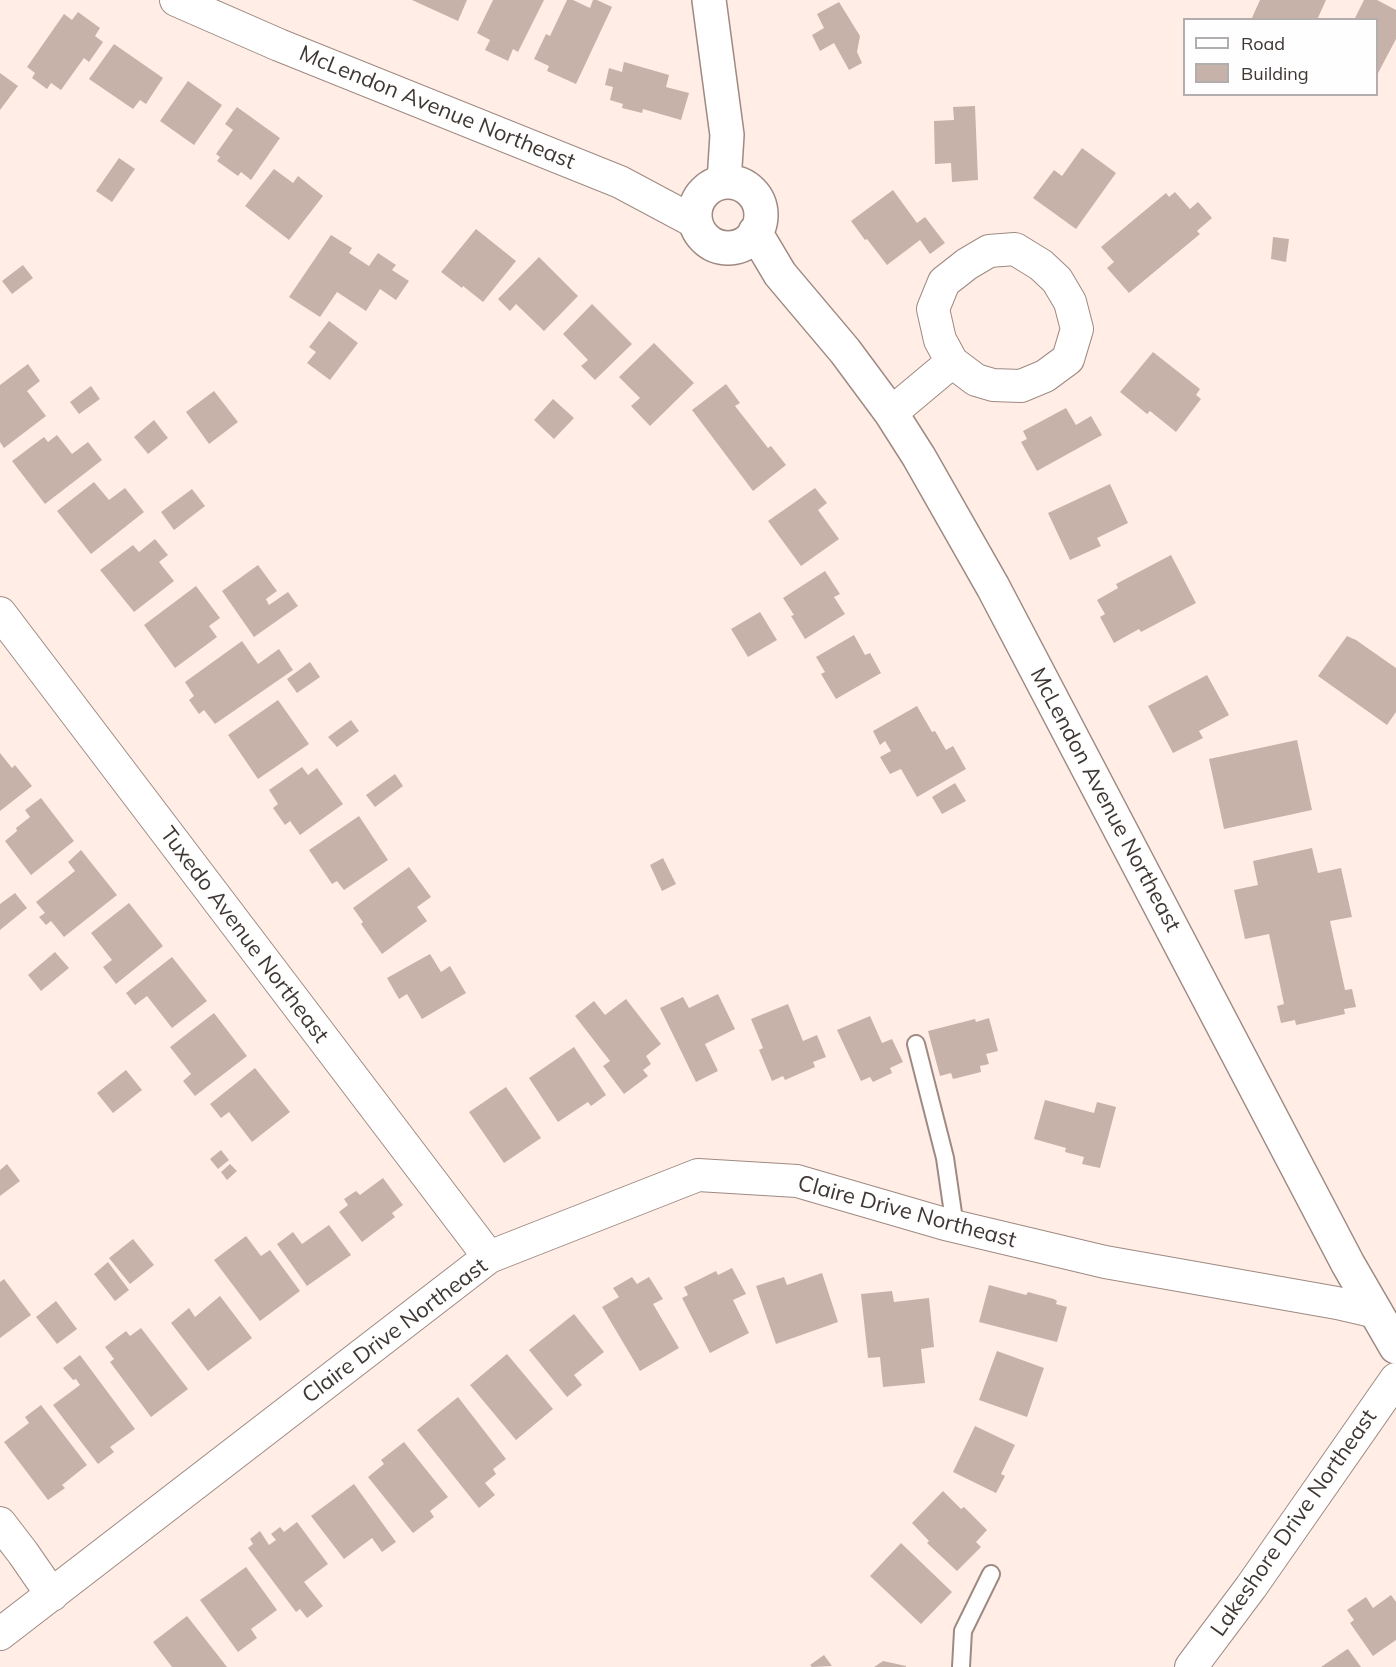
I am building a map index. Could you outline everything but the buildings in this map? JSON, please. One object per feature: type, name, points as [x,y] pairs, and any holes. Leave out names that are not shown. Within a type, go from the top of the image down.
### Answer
[{"type":"street","name":"McLendon Avenue Northeast","points":[[176,0],[279,45],[620,182],[695,222],[709,242],[721,247],[746,239],[780,274],[891,412],[919,457],[993,587],[1348,1264],[1396,1347]]},
{"type":"street","points":[[710,0],[727,135],[737,186]]},
{"type":"street","points":[[695,222],[695,210],[699,198],[708,188],[737,186],[756,198],[760,210],[759,223],[746,239]]},
{"type":"street","points":[[1015,249],[1057,280],[1070,302],[1077,329],[1068,359],[1045,376],[1021,386],[993,385],[976,380],[952,362],[940,340],[933,309],[944,282],[959,270],[989,251],[1015,249]]},
{"type":"street","points":[[891,412],[952,362]]},
{"type":"street","name":"Tuxedo Avenue Northeast","points":[[0,613],[489,1257]]},
{"type":"street","name":"Claire Drive Northeast","points":[[0,1634],[489,1257],[698,1175],[797,1181],[955,1227],[1105,1262],[1376,1312]]},
{"type":"street","name":"Lakeshore Drive Northeast","points":[[1191,1667],[1251,1587],[1396,1379]]},
{"type":"street","points":[[0,1523],[52,1595]]},
{"type":"lane","points":[[916,1044],[945,1158],[955,1227]]},
{"type":"lane","points":[[961,1667],[963,1631],[991,1574]]}]
